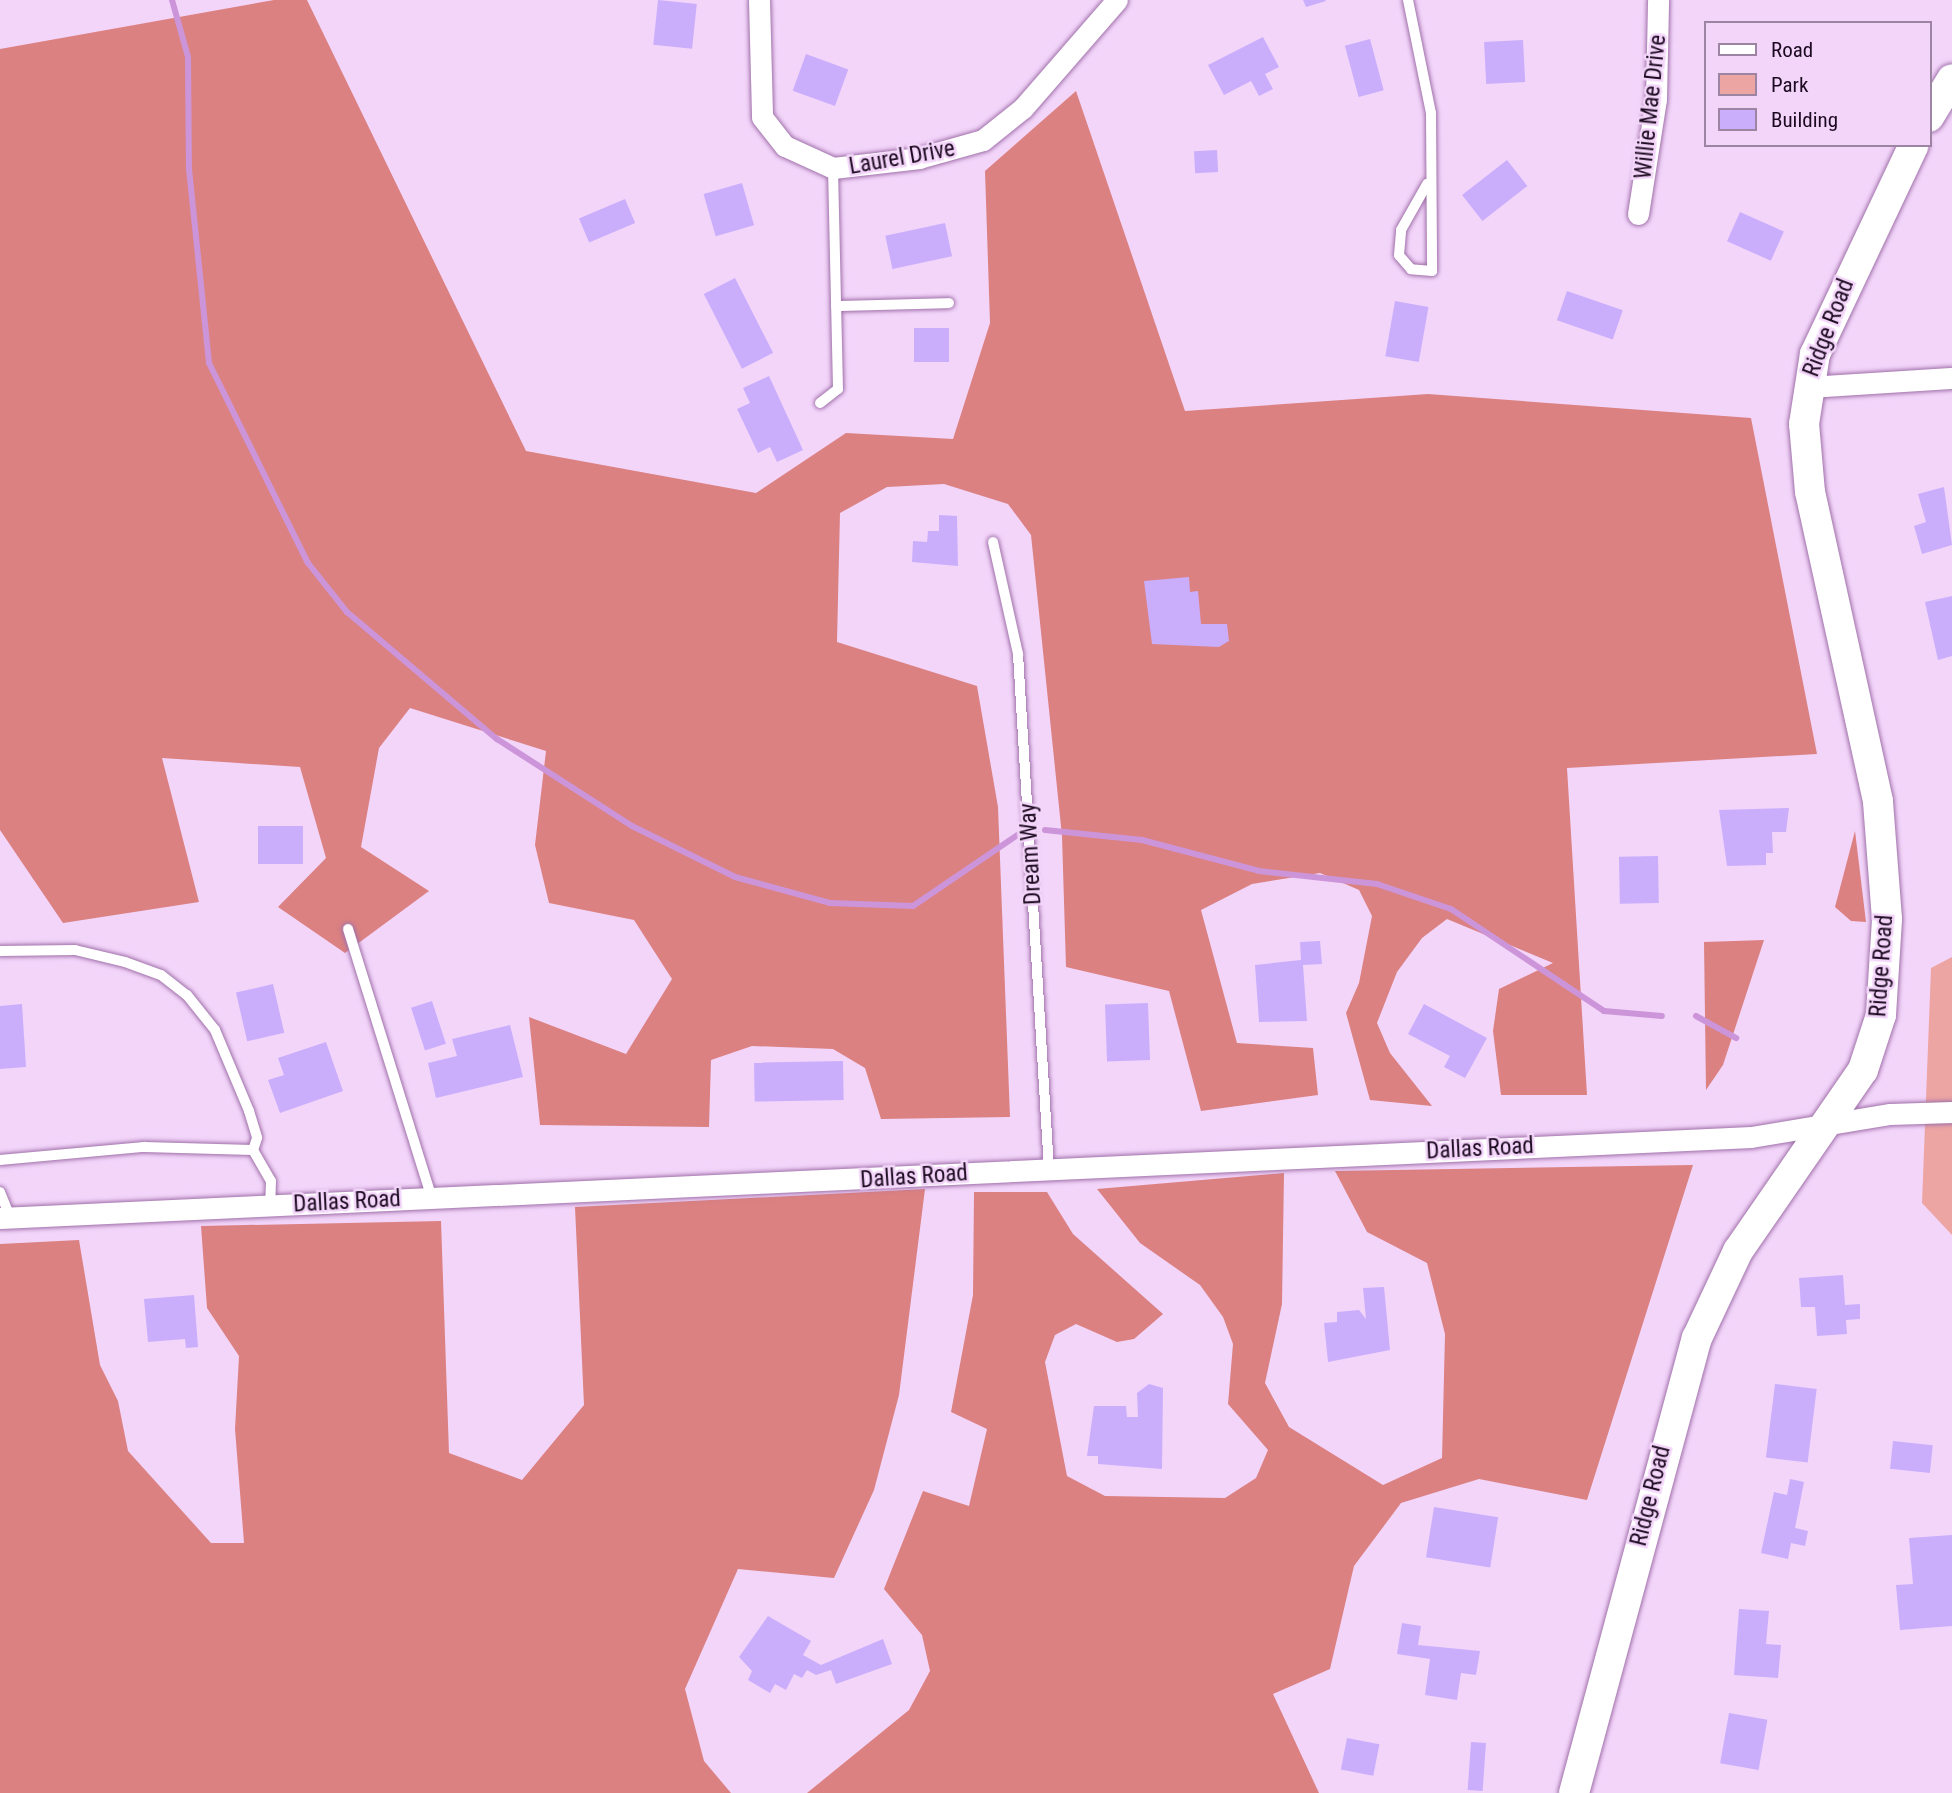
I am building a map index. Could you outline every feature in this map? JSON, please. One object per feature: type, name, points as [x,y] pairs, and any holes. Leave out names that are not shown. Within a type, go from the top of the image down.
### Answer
[{"type":"street","name":"Laurel Drive","points":[[759,0],[762,117],[785,146],[833,169],[919,158],[983,140],[1023,108],[1117,0]]},
{"type":"street","name":"Willie Mae Drive","points":[[1639,214],[1656,99],[1658,0]]},
{"type":"street","points":[[1931,114],[1952,79]]},
{"type":"street","name":"Ridge Road","points":[[1574,1793],[1697,1338],[1738,1251],[1826,1126],[1874,1043],[1886,919],[1869,744],[1810,492],[1807,387],[1838,297],[1913,147]]},
{"type":"street","points":[[1807,387],[1952,378]]},
{"type":"street","name":"Dallas Road","points":[[5,1218],[1751,1137],[1952,1112]]},
{"type":"lane","points":[[1408,0],[1431,113],[1427,184],[1432,271],[1411,269],[1399,255],[1401,230],[1427,184]]},
{"type":"lane","points":[[820,403],[838,389],[833,169]]},
{"type":"lane","points":[[836,306],[949,303]]},
{"type":"lane","name":"Dream Way","points":[[993,542],[1018,654],[1049,1170]]},
{"type":"lane","points":[[348,929],[432,1198]]},
{"type":"lane","points":[[0,951],[75,950],[125,962],[161,975],[187,995],[215,1030],[249,1111],[257,1138],[253,1150],[271,1181],[270,1206]]},
{"type":"lane","points":[[0,1160],[145,1147],[253,1150]]},
{"type":"lane","points":[[0,1192],[5,1218]]},
{"type":"green space","points":[[1952,957],[1952,1235],[1922,1203],[1931,968]]},
{"type":"shaded area","points":[[274,0],[307,0],[526,451],[756,493],[846,433],[953,439],[990,323],[985,171],[1076,91],[1185,411],[1428,394],[1751,418],[1817,754],[1567,768],[1587,1095],[1501,1095],[1493,1031],[1499,989],[1553,963],[1447,919],[1422,938],[1397,972],[1377,1023],[1390,1053],[1432,1106],[1370,1100],[1346,1013],[1359,983],[1372,916],[1359,890],[1320,873],[1252,884],[1201,910],[1237,1043],[1313,1048],[1318,1095],[1201,1111],[1169,991],[1066,967],[1062,836],[1031,535],[1008,504],[944,484],[887,487],[840,513],[837,642],[977,686],[998,807],[1010,1117],[881,1119],[865,1068],[833,1049],[752,1046],[711,1060],[709,1127],[540,1125],[529,1017],[626,1054],[672,979],[634,920],[549,903],[535,845],[546,751],[410,708],[379,748],[361,847],[429,891],[345,953],[278,907],[326,858],[300,767],[162,758],[199,902],[63,923],[0,830],[0,49]]},
{"type":"shaded area","points":[[1855,831],[1866,922],[1851,921],[1835,907]]},
{"type":"shaded area","points":[[1764,940],[1723,1065],[1706,1090],[1704,942]]},
{"type":"shaded area","points":[[1693,1165],[1587,1500],[1479,1479],[1401,1503],[1354,1566],[1330,1669],[1273,1694],[1319,1793],[807,1793],[909,1710],[930,1671],[922,1635],[884,1589],[923,1491],[969,1506],[987,1429],[951,1412],[973,1295],[974,1192],[1047,1192],[1073,1234],[1163,1314],[1134,1339],[1117,1342],[1076,1324],[1055,1335],[1045,1362],[1067,1476],[1105,1496],[1225,1498],[1256,1478],[1268,1450],[1228,1404],[1233,1344],[1223,1317],[1200,1285],[1140,1243],[1097,1189],[1284,1173],[1282,1304],[1265,1383],[1289,1427],[1383,1485],[1442,1458],[1445,1334],[1427,1263],[1367,1232],[1335,1171]]},
{"type":"shaded area","points":[[925,1189],[899,1395],[874,1490],[834,1578],[738,1569],[685,1689],[704,1761],[731,1793],[0,1793],[0,1244],[79,1240],[100,1365],[118,1401],[128,1451],[211,1543],[244,1543],[235,1429],[239,1356],[207,1308],[201,1226],[441,1221],[449,1453],[522,1480],[584,1405],[575,1207]]},
{"type":"building","points":[[658,0],[697,4],[692,49],[653,45]]},
{"type":"building","points":[[1303,0],[1325,0],[1326,1],[1306,7]]},
{"type":"building","points":[[1263,37],[1279,67],[1265,74],[1273,89],[1259,96],[1251,81],[1224,95],[1208,65]]},
{"type":"building","points":[[1370,39],[1384,90],[1359,97],[1345,46]]},
{"type":"building","points":[[1523,40],[1525,82],[1486,84],[1484,42]]},
{"type":"building","points":[[806,54],[848,69],[835,106],[793,91]]},
{"type":"building","points":[[1217,150],[1218,172],[1195,173],[1194,151]]},
{"type":"building","points":[[1507,160],[1527,186],[1482,221],[1462,195]]},
{"type":"building","points":[[742,183],[754,225],[716,236],[704,194]]},
{"type":"building","points":[[625,199],[635,223],[589,242],[579,219]]},
{"type":"building","points":[[1740,212],[1784,232],[1771,261],[1727,241]]},
{"type":"building","points":[[945,223],[952,256],[892,269],[885,236]]},
{"type":"building","points":[[735,278],[773,353],[742,369],[704,294]]},
{"type":"building","points":[[1567,291],[1623,310],[1613,340],[1557,320]]},
{"type":"building","points":[[1395,301],[1428,307],[1419,362],[1385,356]]},
{"type":"building","points":[[914,328],[949,328],[949,362],[914,362]]},
{"type":"building","points":[[769,376],[803,450],[777,462],[770,447],[758,453],[737,409],[750,403],[743,388]]},
{"type":"building","points":[[1944,487],[1952,545],[1922,554],[1914,526],[1926,522],[1918,494]]},
{"type":"building","points":[[939,515],[957,516],[958,566],[912,562],[913,541],[927,542],[928,531],[939,531]]},
{"type":"building","points":[[1189,577],[1190,592],[1198,591],[1201,624],[1227,624],[1229,641],[1219,647],[1152,644],[1144,581]]},
{"type":"building","points":[[1952,596],[1952,656],[1938,660],[1925,602]]},
{"type":"building","points":[[1789,808],[1786,832],[1772,832],[1773,853],[1766,853],[1766,865],[1727,866],[1719,810]]},
{"type":"building","points":[[258,826],[303,826],[303,864],[258,864]]},
{"type":"building","points":[[1658,856],[1659,903],[1620,904],[1619,857]]},
{"type":"building","points":[[1320,941],[1322,964],[1303,965],[1307,1021],[1259,1022],[1255,965],[1301,960],[1300,942]]},
{"type":"building","points":[[273,984],[284,1033],[247,1041],[236,993]]},
{"type":"building","points":[[432,1001],[446,1044],[425,1051],[411,1008]]},
{"type":"building","points":[[1148,1003],[1150,1060],[1107,1061],[1105,1005]]},
{"type":"building","points":[[22,1004],[26,1067],[0,1069],[0,1006]]},
{"type":"building","points":[[1424,1004],[1487,1038],[1465,1078],[1444,1067],[1450,1056],[1408,1034]]},
{"type":"building","points":[[510,1025],[523,1077],[436,1098],[428,1063],[457,1056],[452,1039]]},
{"type":"building","points":[[326,1042],[343,1091],[280,1113],[268,1080],[284,1075],[278,1058]]},
{"type":"building","points":[[843,1061],[844,1100],[755,1102],[754,1063]]},
{"type":"building","points":[[1843,1275],[1845,1305],[1860,1304],[1860,1319],[1846,1320],[1847,1334],[1817,1336],[1815,1307],[1801,1307],[1799,1278]]},
{"type":"building","points":[[1384,1287],[1390,1350],[1328,1362],[1324,1323],[1337,1322],[1337,1312],[1359,1310],[1366,1319],[1363,1288]]},
{"type":"building","points":[[194,1295],[198,1347],[186,1348],[185,1339],[148,1342],[144,1299]]},
{"type":"building","points":[[1149,1384],[1163,1388],[1162,1469],[1098,1464],[1098,1456],[1087,1456],[1094,1406],[1126,1406],[1127,1417],[1138,1417],[1137,1393]]},
{"type":"building","points":[[1775,1384],[1817,1389],[1808,1463],[1766,1457]]},
{"type":"building","points":[[1893,1441],[1933,1445],[1930,1473],[1890,1469]]},
{"type":"building","points":[[1790,1479],[1804,1482],[1795,1528],[1808,1531],[1805,1546],[1791,1543],[1788,1559],[1761,1553],[1774,1492],[1787,1495]]},
{"type":"building","points":[[1434,1507],[1498,1517],[1490,1568],[1426,1557]]},
{"type":"building","points":[[1952,1535],[1952,1626],[1900,1630],[1896,1585],[1913,1584],[1909,1538]]},
{"type":"building","points":[[1739,1609],[1769,1611],[1766,1644],[1781,1645],[1778,1678],[1734,1675]]},
{"type":"building","points":[[768,1616],[811,1641],[803,1655],[821,1665],[883,1639],[892,1664],[836,1684],[831,1670],[816,1675],[807,1670],[802,1678],[794,1674],[786,1690],[775,1684],[770,1693],[748,1680],[752,1671],[739,1657]]},
{"type":"building","points":[[1402,1623],[1421,1626],[1418,1645],[1480,1651],[1476,1675],[1461,1673],[1457,1700],[1425,1695],[1430,1659],[1397,1654]]},
{"type":"building","points":[[1729,1713],[1767,1720],[1759,1770],[1720,1763]]},
{"type":"building","points":[[1347,1738],[1379,1744],[1373,1776],[1341,1769]]},
{"type":"building","points":[[1471,1742],[1486,1743],[1483,1791],[1468,1790]]},
{"type":"waterway","points":[[172,0],[188,57],[189,169],[209,363],[308,563],[347,612],[497,739],[632,826],[735,877],[830,903],[913,906],[1022,832]]},
{"type":"waterway","points":[[1045,830],[1142,840],[1259,871],[1377,884],[1451,909],[1604,1011],[1662,1016]]},
{"type":"waterway","points":[[1696,1016],[1736,1038]]}]
